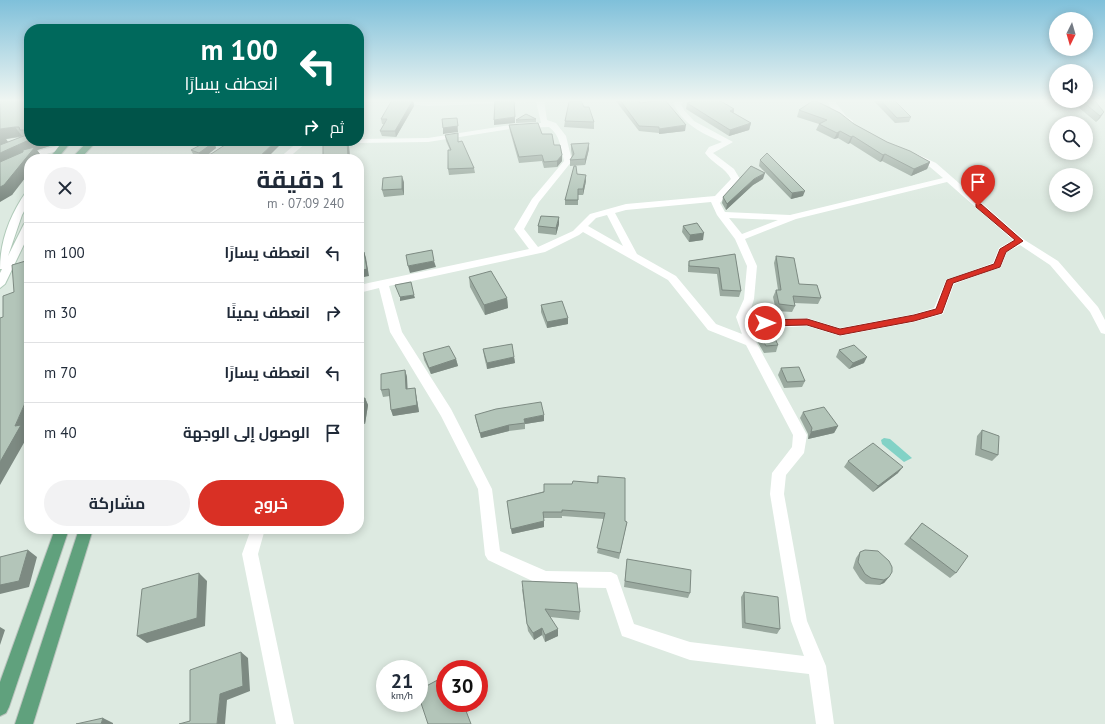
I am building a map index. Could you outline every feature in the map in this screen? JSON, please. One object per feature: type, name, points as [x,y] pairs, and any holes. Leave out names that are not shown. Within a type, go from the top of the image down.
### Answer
[{"type":"main road","points":[[80,154],[88,146]]},
{"type":"main road","points":[[56,154],[61,147]]},
{"type":"main road","points":[[0,707],[60,534]]},
{"type":"main road","points":[[24,724],[84,534]]},
{"type":"street","points":[[364,141],[428,140],[467,134]]},
{"type":"street","points":[[536,251],[519,229],[535,201],[568,160],[563,137],[560,134]]},
{"type":"street","points":[[711,134],[729,142],[712,149],[709,153],[712,158],[733,172],[736,179],[715,203],[722,215],[740,238],[752,266],[749,299],[742,317],[750,342],[800,435],[799,449],[779,473],[777,494],[799,621],[817,666],[825,724]]},
{"type":"street","points":[[288,154],[298,146]]},
{"type":"street","points":[[36,154],[61,147]]},
{"type":"street","points":[[906,152],[933,165],[988,215],[1020,241],[1054,263],[1094,310],[1105,330]]},
{"type":"street","points":[[0,172],[24,160]]},
{"type":"street","points":[[740,238],[793,217],[950,179]]},
{"type":"street","points":[[364,288],[536,251],[576,233],[593,216],[626,207],[717,199]]},
{"type":"street","points":[[0,266],[17,215],[24,203]]},
{"type":"street","points":[[610,212],[632,254]]},
{"type":"street","points":[[722,215],[793,217]]},
{"type":"street","points":[[582,227],[672,278],[712,327],[750,342]]},
{"type":"street","points":[[0,284],[24,234]]},
{"type":"street","points":[[744,322],[776,324],[807,322],[840,332],[914,318],[939,311],[950,282],[997,266],[1003,250],[1020,241]]},
{"type":"street","points":[[383,284],[396,332],[446,413],[485,489],[493,555],[545,579],[611,580],[628,630],[690,651],[817,666]]},
{"type":"street","points":[[256,534],[250,554],[285,724]]},
{"type":"water","points":[[884,438],[890,439],[912,458],[904,462],[882,444],[881,440]]},
{"type":"building","points":[[458,134],[458,142],[462,141],[474,168],[448,169],[448,150],[451,150],[445,135]]},
{"type":"building","points":[[512,134],[552,134],[554,145],[560,145],[562,155],[557,161],[544,162],[542,155],[519,157]]},
{"type":"building","points":[[845,134],[872,134],[930,162],[914,169],[885,154],[883,155],[853,136],[851,137]]},
{"type":"building","points":[[24,136],[24,142],[0,153],[0,145]]},
{"type":"building","points":[[589,143],[585,159],[570,160],[574,154],[571,144]]},
{"type":"building","points":[[199,146],[209,146],[199,153],[191,150]]},
{"type":"building","points":[[223,146],[271,146],[262,154],[211,154]]},
{"type":"building","points":[[323,146],[347,146],[348,154],[323,154]]},
{"type":"building","points":[[35,147],[29,154],[24,154],[24,160],[4,185],[0,187],[0,162],[23,152],[23,150]]},
{"type":"building","points":[[767,153],[805,191],[792,193],[760,160]]},
{"type":"building","points":[[574,166],[576,166],[577,174],[586,175],[583,189],[578,189],[578,200],[565,200]]},
{"type":"building","points":[[751,166],[765,173],[754,179],[727,204],[723,197]]},
{"type":"building","points":[[402,176],[402,189],[382,190],[383,178]]},
{"type":"building","points":[[541,216],[559,217],[556,228],[538,226]]},
{"type":"building","points":[[697,223],[704,233],[690,235],[683,226]]},
{"type":"building","points":[[432,250],[434,261],[408,266],[406,255]]},
{"type":"building","points":[[364,252],[367,269],[364,270]]},
{"type":"building","points":[[735,254],[741,291],[722,290],[719,268],[689,266],[689,261]]},
{"type":"building","points":[[776,256],[794,258],[799,284],[817,285],[821,298],[793,296],[795,306],[779,304],[776,290],[781,290]]},
{"type":"building","points":[[24,261],[24,405],[15,426],[21,425],[0,462],[0,318],[3,317],[3,296],[14,292],[12,265]]},
{"type":"building","points":[[491,271],[507,298],[484,305],[469,277]]},
{"type":"building","points":[[411,282],[414,295],[400,297],[395,285]]},
{"type":"building","points":[[562,301],[568,318],[547,322],[541,305]]},
{"type":"building","points":[[755,321],[767,322],[778,345],[766,346]]},
{"type":"building","points":[[512,344],[514,357],[487,363],[483,349]]},
{"type":"building","points":[[854,345],[867,357],[853,363],[839,350]]},
{"type":"building","points":[[449,346],[456,359],[429,368],[423,353]]},
{"type":"building","points":[[799,367],[805,381],[787,382],[781,368]]},
{"type":"building","points":[[405,370],[406,389],[415,388],[417,405],[391,410],[389,389],[381,390],[381,374]]},
{"type":"building","points":[[541,402],[544,415],[524,419],[525,423],[509,425],[480,433],[475,415],[496,409]]},
{"type":"building","points":[[824,407],[838,426],[811,432],[812,428],[803,412]]},
{"type":"building","points":[[982,430],[999,436],[998,455],[981,449]]},
{"type":"building","points":[[873,443],[903,467],[878,486],[848,461]]},
{"type":"building","points":[[598,476],[625,478],[625,521],[627,522],[620,553],[597,548],[605,513],[562,510],[562,512],[543,512],[544,521],[511,529],[507,501],[544,492],[544,484],[572,484],[573,481],[598,483]]},
{"type":"building","points":[[922,523],[968,556],[956,573],[910,538]]},
{"type":"building","points":[[28,550],[19,581],[0,585],[0,557]]},
{"type":"building","points":[[865,550],[878,551],[889,561],[892,567],[892,572],[889,577],[884,580],[871,578],[865,574],[858,562],[860,552]]},
{"type":"building","points":[[627,559],[691,570],[690,593],[625,581]]},
{"type":"building","points":[[199,573],[197,618],[137,636],[142,589]]},
{"type":"building","points":[[522,581],[577,583],[580,612],[545,609],[558,629],[545,635],[542,628],[533,633],[527,624]]},
{"type":"building","points":[[744,592],[778,597],[780,629],[745,623]]},
{"type":"building","points":[[241,652],[243,686],[220,694],[217,724],[179,724],[190,721],[190,670]]},
{"type":"building","points":[[436,681],[436,712],[466,712],[471,724],[428,724],[424,712],[428,712],[428,685]]},
{"type":"building","points":[[103,718],[101,724],[76,724]]},
{"type":"route","points":[[765,323],[776,324],[807,322],[840,332],[914,318],[939,311],[950,282],[997,266],[1003,250],[1020,241],[978,206]]}]
